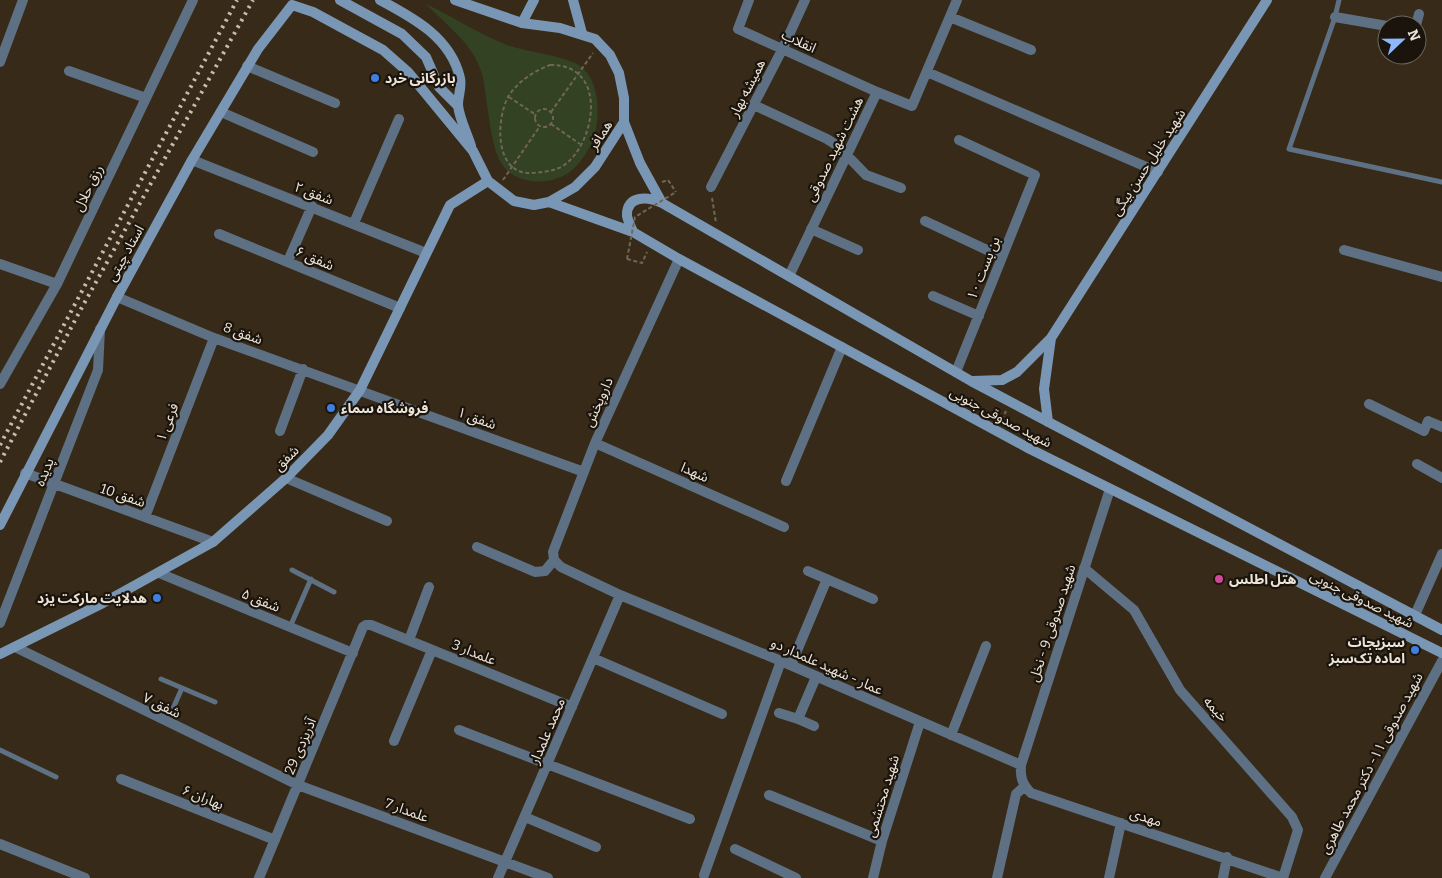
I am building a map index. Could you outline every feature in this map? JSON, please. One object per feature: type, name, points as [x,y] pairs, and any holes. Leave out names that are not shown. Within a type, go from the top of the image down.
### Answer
[{"type":"main road","points":[[340,0],[402,34],[426,57],[439,86],[458,106]]},
{"type":"main road","points":[[380,0],[408,15],[437,36],[454,60],[461,80],[458,106],[473,152]]},
{"type":"main road","points":[[461,1],[481,0]]},
{"type":"main road","points":[[461,1],[522,23],[534,0]]},
{"type":"main road","points":[[574,0],[582,33]]},
{"type":"main road","name":"شهید خلیل حسن بیگی","points":[[1052,338],[1267,0]]},
{"type":"main road","points":[[292,3],[313,12],[383,50],[408,72],[473,152]]},
{"type":"main road","name":"استاد چیتی","points":[[0,525],[100,329],[192,160],[258,49],[292,3]]},
{"type":"main road","name":"همافر","points":[[473,152],[488,180],[497,188],[514,201],[534,205],[549,202],[575,187],[596,167],[624,122],[624,98],[619,73],[610,54],[595,39],[582,33],[522,23]]},
{"type":"main road","points":[[624,122],[640,163],[662,203]]},
{"type":"main road","name":"شفق","points":[[0,654],[159,573],[213,542],[286,478],[328,436],[360,390],[450,206],[488,180]]},
{"type":"main road","points":[[633,232],[627,216],[629,206],[642,197],[649,197],[662,203]]},
{"type":"main road","name":"شهید صدوقی جنوبی","points":[[549,202],[633,232],[679,259],[996,431],[1442,654]]},
{"type":"main road","name":"شهید صدوقی جنوبی","points":[[662,203],[971,381],[1442,630]]},
{"type":"main road","points":[[971,381],[1002,380],[1017,372],[1052,338]]},
{"type":"main road","points":[[1048,422],[1044,389],[1052,338]]},
{"type":"street","points":[[0,62],[23,0]]},
{"type":"street","name":"رزق حلال","points":[[0,384],[57,284],[193,0]]},
{"type":"street","name":"انقلاب","points":[[749,0],[738,28],[877,92]]},
{"type":"street","name":"همیشه بهار","points":[[711,187],[783,48],[805,0]]},
{"type":"street","name":"هشت شهید صدوقی","points":[[789,276],[877,92],[912,106],[957,0]]},
{"type":"street","points":[[950,17],[1031,50]]},
{"type":"street","points":[[1335,17],[1377,24]]},
{"type":"street","points":[[248,66],[335,103]]},
{"type":"street","points":[[69,71],[146,98]]},
{"type":"street","points":[[927,72],[1158,172]]},
{"type":"street","points":[[754,105],[827,139],[838,146],[866,175],[901,188]]},
{"type":"street","points":[[220,112],[313,152]]},
{"type":"street","points":[[354,223],[399,119]]},
{"type":"street","name":"بن بست ۱۰","points":[[956,372],[1035,175],[959,140]]},
{"type":"street","name":"شفق ۲","points":[[192,160],[312,206],[426,253]]},
{"type":"street","points":[[288,261],[312,206]]},
{"type":"street","points":[[925,221],[1002,257]]},
{"type":"street","points":[[811,229],[858,250]]},
{"type":"street","name":"شفق ۶","points":[[219,234],[400,308]]},
{"type":"street","points":[[1344,250],[1442,277]]},
{"type":"street","name":"داروپخش","points":[[554,560],[553,552],[595,444],[679,259]]},
{"type":"street","points":[[0,264],[57,284]]},
{"type":"street","points":[[933,296],[978,316]]},
{"type":"street","name":"شفق 8","points":[[117,297],[214,338],[360,390]]},
{"type":"street","name":"پدیده","points":[[0,623],[98,370],[100,329]]},
{"type":"street","name":"فرعی ۱","points":[[145,517],[214,338]]},
{"type":"street","points":[[786,481],[842,347]]},
{"type":"street","points":[[280,431],[303,369]]},
{"type":"street","name":"شفق ۱","points":[[360,390],[584,472]]},
{"type":"street","points":[[1369,404],[1424,431],[1428,421],[1442,427]]},
{"type":"street","name":"شهدا","points":[[595,444],[784,527]]},
{"type":"street","points":[[1417,464],[1442,478]]},
{"type":"street","name":"شفق 10","points":[[25,473],[213,542]]},
{"type":"street","points":[[286,478],[386,521]]},
{"type":"street","name":"شهید صدوقی 9 - نخل","points":[[1021,765],[1110,489]]},
{"type":"street","points":[[477,547],[535,572],[545,571],[554,560]]},
{"type":"street","points":[[1415,615],[1442,554]]},
{"type":"street","name":"عمار - شهید علمدار دو","points":[[554,560],[561,567],[620,595],[791,665],[1021,765]]},
{"type":"street","name":"خیمه","points":[[1084,568],[1134,610],[1180,690],[1292,817],[1298,830],[1283,878]]},
{"type":"street","points":[[808,571],[873,599]]},
{"type":"street","name":"شفق ۵","points":[[159,573],[353,653]]},
{"type":"street","points":[[791,665],[827,579]]},
{"type":"street","points":[[409,640],[430,587]]},
{"type":"street","name":"محمد علمدار","points":[[498,878],[620,595]]},
{"type":"street","name":"علمدار 3","points":[[366,624],[572,707]]},
{"type":"street","name":"آذریزدی 29","points":[[259,878],[366,624]]},
{"type":"street","points":[[951,735],[986,646]]},
{"type":"street","name":"شفق ۷","points":[[14,647],[298,785]]},
{"type":"street","points":[[394,741],[432,650]]},
{"type":"street","points":[[593,658],[722,714]]},
{"type":"street","points":[[704,874],[781,661]]},
{"type":"street","name":"شهید صدوقی ۱۱- دکتر محمد طاهری","points":[[1325,878],[1442,661]]},
{"type":"street","points":[[798,719],[816,677]]},
{"type":"street","points":[[779,713],[814,726]]},
{"type":"street","name":"شهید محتشمی","points":[[873,878],[882,841],[920,722]]},
{"type":"street","points":[[460,730],[690,819]]},
{"type":"street","points":[[996,878],[1016,794],[1024,786],[1020,776],[1021,765]]},
{"type":"street","name":"بهاران ۶","points":[[121,779],[275,840]]},
{"type":"street","name":"علمدار 7","points":[[298,785],[548,878]]},
{"type":"street","name":"مهدی","points":[[1024,786],[1031,793],[1283,878]]},
{"type":"street","points":[[770,796],[882,841]]},
{"type":"street","points":[[524,817],[596,847]]},
{"type":"street","points":[[1109,878],[1121,823]]},
{"type":"street","points":[[0,844],[85,878]]},
{"type":"street","points":[[735,850],[796,878]]},
{"type":"street","points":[[1223,878],[1227,858]]},
{"type":"lane","points":[[1339,0],[1335,17],[1289,148],[1442,182]]},
{"type":"lane","points":[[292,570],[334,592]]},
{"type":"lane","points":[[290,627],[310,579]]},
{"type":"lane","points":[[161,680],[215,702]]},
{"type":"lane","points":[[167,723],[182,688]]},
{"type":"lane","points":[[0,750],[56,777]]},
{"type":"path","points":[[551,124],[553,120],[551,112],[600,44]]},
{"type":"path","points":[[550,65],[563,65],[578,73],[588,84],[591,118],[580,145],[573,156],[560,168],[547,172],[525,173],[513,166],[504,155],[499,135],[501,115],[509,96],[537,70],[550,65]]},
{"type":"path","points":[[509,96],[536,115]]},
{"type":"path","points":[[536,115],[543,110],[551,112]]},
{"type":"path","points":[[536,115],[536,121],[540,126],[544,127],[551,124]]},
{"type":"path","points":[[551,124],[580,145]]},
{"type":"path","points":[[497,188],[540,126]]},
{"type":"path","points":[[642,263],[627,260],[635,217],[676,192],[668,180]]},
{"type":"path","points":[[711,187],[717,222],[711,231]]},
{"type":"path","points":[[996,431],[1011,402]]},
{"type":"green space","points":[[426,4],[507,45],[565,59],[586,71],[591,78],[596,95],[597,121],[595,134],[590,146],[584,157],[572,170],[556,179],[536,182],[518,177],[510,173],[503,166],[498,158],[495,147],[489,122],[482,74],[478,63],[466,44]]},
{"type":"railway","points":[[0,445],[237,0]]},
{"type":"railway","points":[[0,462],[81,309],[253,0]]},
{"type":"place","name":"بازرگانی خرد","points":[[375,78]]},
{"type":"place","name":"فروشگاه سماء","points":[[331,408]]},
{"type":"place","name":"هتل اطلس","points":[[1219,579]]},
{"type":"place","name":"هدلایت مارکت یزد","points":[[157,598]]},
{"type":"place","name":"سبزیجات اماده تک‌سبز","points":[[1415,650]]}]
